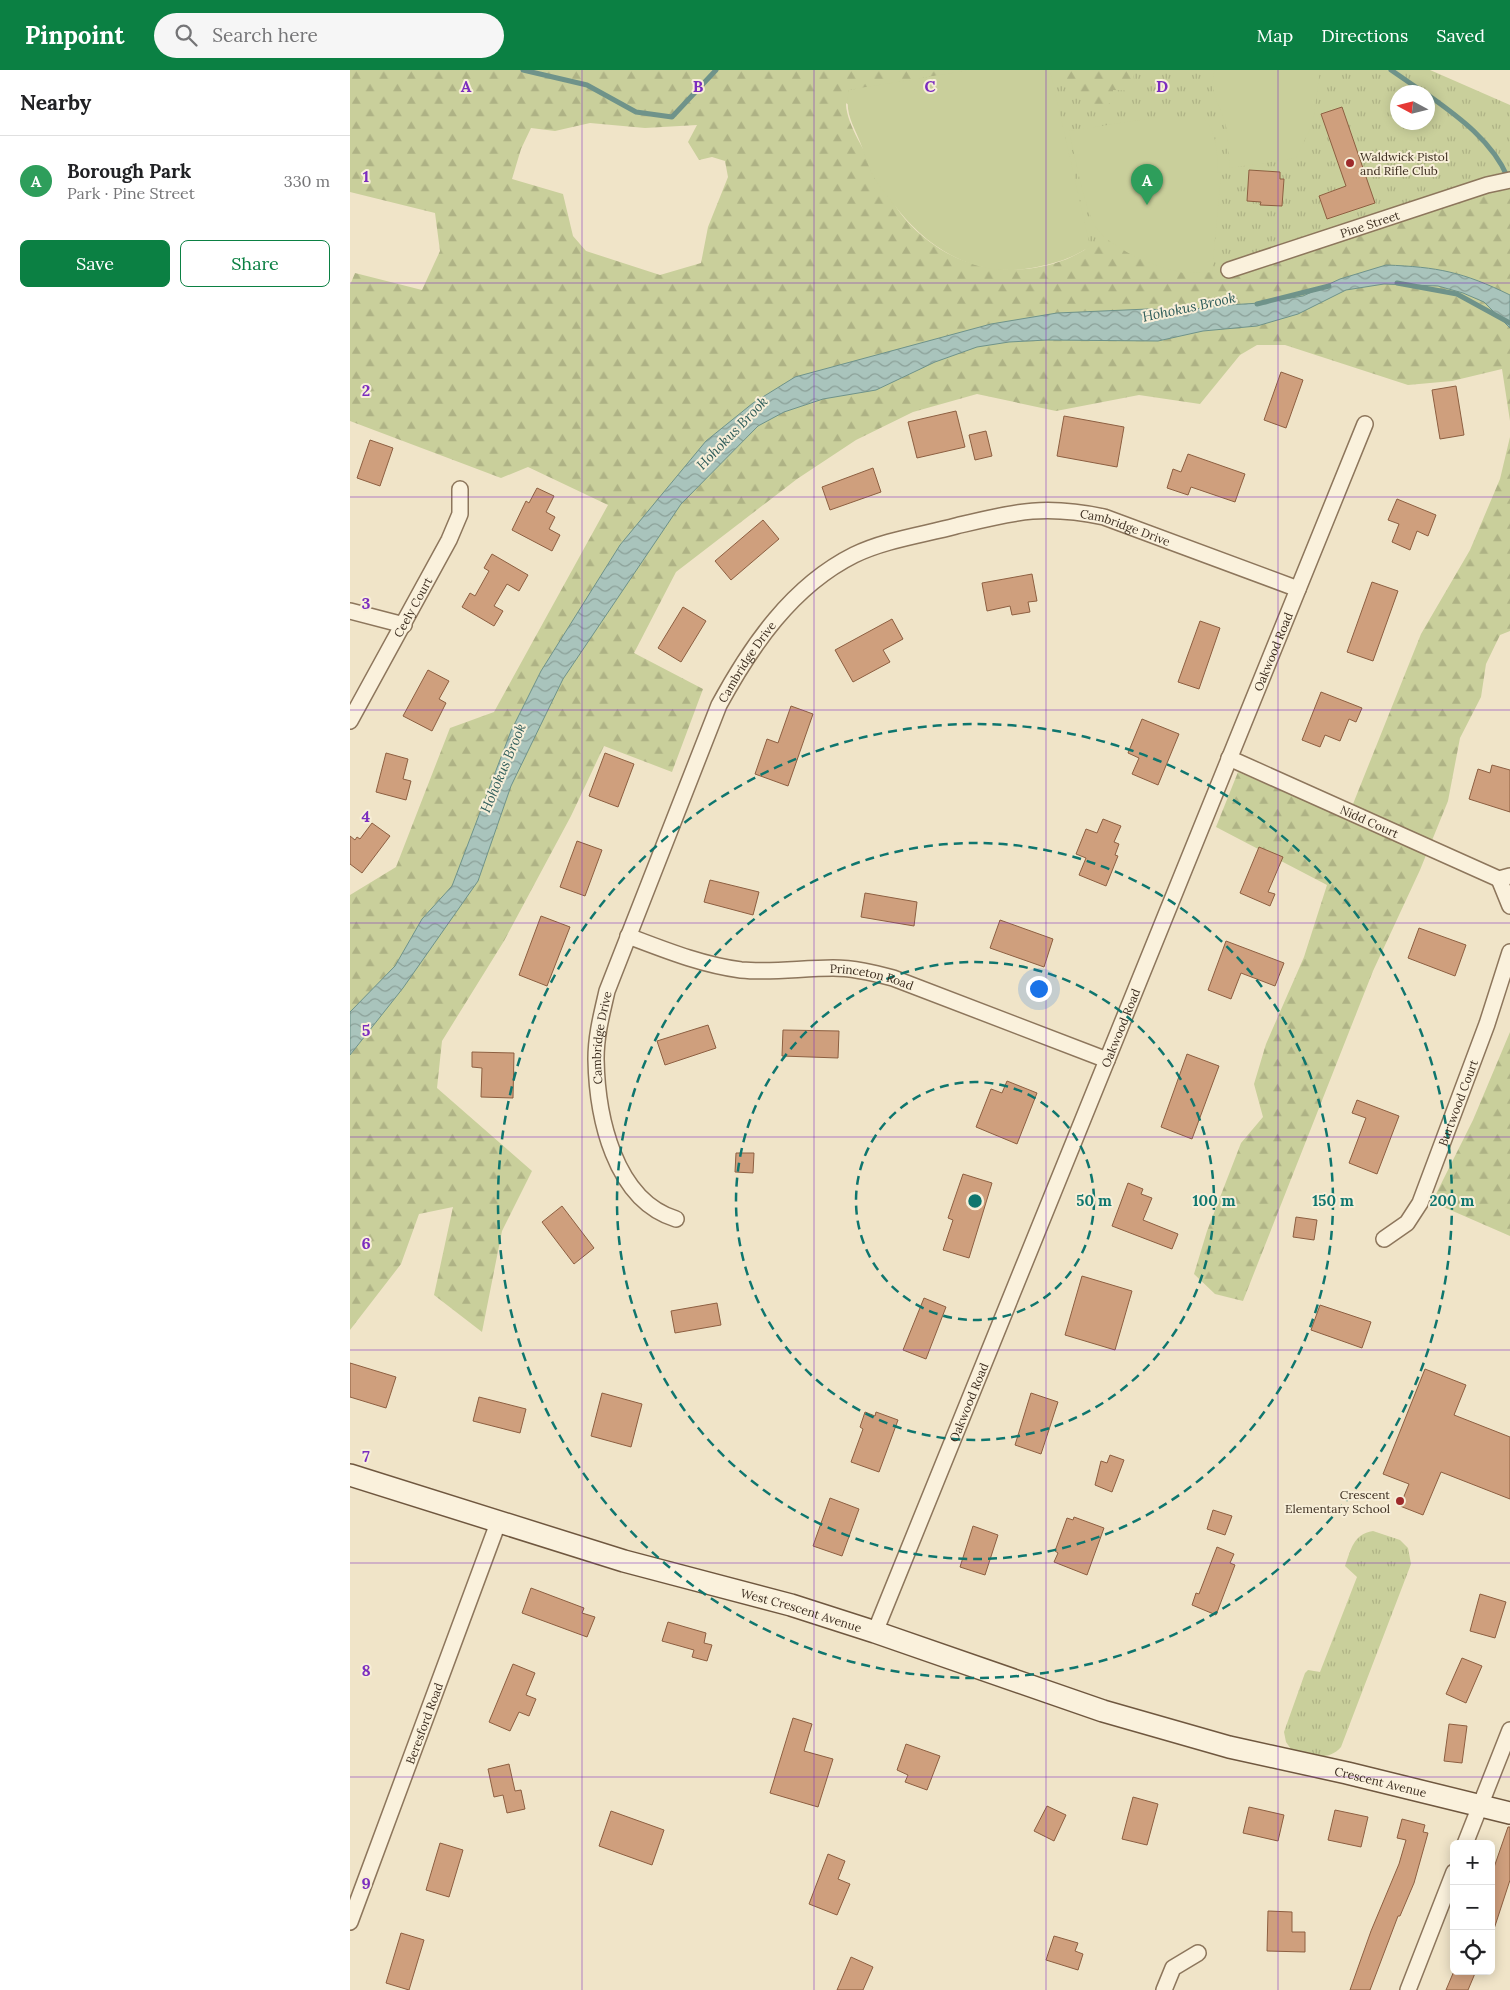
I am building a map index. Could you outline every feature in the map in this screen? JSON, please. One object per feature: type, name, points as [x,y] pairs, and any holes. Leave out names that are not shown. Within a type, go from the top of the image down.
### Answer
[{"type":"main road","name":"West Crescent Avenue","points":[[350,1475],[624,1561],[791,1605],[875,1632],[1103,1712],[1251,1752]]},
{"type":"main road","name":"Crescent Avenue","points":[[1251,1752],[1347,1773],[1510,1813]]},
{"type":"street","name":"Pine Street","points":[[1229,270],[1487,185],[1510,180]]},
{"type":"street","name":"Oakwood Road","points":[[875,1632],[1365,424]]},
{"type":"street","name":"Ceely Court","points":[[350,721],[449,540],[460,514],[460,489]]},
{"type":"street","name":"Cambridge Drive","points":[[676,1219],[652,1208],[638,1196],[628,1182],[615,1155],[604,1123],[598,1090],[596,1057],[599,1024],[607,991],[719,704],[738,669],[788,605],[810,584],[833,567],[855,555],[882,544],[1017,511],[1044,509],[1074,510],[1104,517],[1298,589]]},
{"type":"street","points":[[350,610],[404,625]]},
{"type":"street","name":"Nidd Court","points":[[1229,758],[1505,877]]},
{"type":"street","points":[[1505,877],[1510,906]]},
{"type":"street","name":"Princeton Road","points":[[628,936],[682,956],[709,964],[742,970],[775,971],[834,968],[864,971],[894,978],[1107,1060]]},
{"type":"street","name":"Burtwood Court","points":[[1384,1239],[1407,1224],[1420,1203],[1487,1024],[1510,952]]},
{"type":"street","name":"Beresford Road","points":[[350,1922],[498,1522]]},
{"type":"street","points":[[1467,1840],[1510,1730]]},
{"type":"street","points":[[1408,1990],[1450,1882]]},
{"type":"street","points":[[1164,1990],[1173,1968],[1198,1953]]},
{"type":"green space","points":[[350,70],[970,70],[849,90],[846,105],[847,113],[858,139],[893,202],[905,219],[940,249],[959,259],[980,266],[1001,269],[1023,269],[1045,266],[1067,259],[1107,238],[1129,253],[1183,273],[1212,272],[1301,254],[1499,188],[1510,186],[1510,421],[1502,369],[1452,381],[1408,385],[1285,345],[1257,345],[1240,355],[1200,404],[1139,395],[1056,411],[977,394],[913,412],[856,440],[797,479],[676,572],[634,653],[703,689],[672,772],[604,746],[571,816],[504,941],[442,1041],[437,1088],[532,1171],[502,1231],[482,1332],[434,1295],[453,1207],[419,1214],[401,1264],[350,1330],[350,895],[396,867],[450,728],[494,712],[608,505],[528,467],[501,478],[350,421],[350,285],[355,273],[422,290],[440,251],[435,213],[350,192]],"holes":[[[590,123],[645,128],[697,125],[688,142],[699,160],[712,157],[725,161],[728,177],[708,227],[701,263],[660,275],[586,251],[573,236],[563,194],[512,179],[521,149],[531,128],[555,131]]]},
{"type":"green space","points":[[792,70],[1430,70],[1510,105],[1510,323],[1205,323]]},
{"type":"green space","points":[[970,70],[1050,70],[1090,246],[1078,254],[1051,264],[1014,270],[993,269],[954,257],[920,233],[905,218],[872,173],[849,113],[849,90]]},
{"type":"green space","points":[[1054,70],[1133,70],[1135,91],[1113,90],[1113,102],[1094,110]]},
{"type":"green space","points":[[1215,70],[1320,70],[1313,123],[1296,158],[1230,168],[1226,127],[1215,96],[1213,84]]},
{"type":"green space","points":[[1159,117],[1203,117],[1214,136],[1217,150],[1217,172],[1221,173],[1212,272],[1189,273],[1171,270],[1131,254],[1107,239],[1098,230],[1088,209],[1069,131]]},
{"type":"green space","points":[[1510,437],[1510,631],[1500,635],[1486,664],[1481,697],[1460,738],[1448,801],[1420,870],[1373,971],[1243,1301],[1215,1294],[1194,1274],[1207,1231],[1241,1143],[1263,1117],[1254,1084],[1266,1044],[1304,957],[1327,885],[1216,827],[1238,772],[1347,819],[1421,634],[1470,550],[1500,479]]},
{"type":"green space","points":[[1510,1032],[1510,1236],[1432,1202],[1473,1120]]},
{"type":"green space","points":[[1373,1531],[1400,1540],[1408,1548],[1411,1564],[1341,1747],[1331,1755],[1325,1756],[1293,1752],[1286,1742],[1284,1732],[1305,1673],[1308,1670],[1320,1672],[1357,1577],[1345,1566],[1349,1554],[1361,1535]]},
{"type":"water","points":[[1386,265],[1421,267],[1450,272],[1478,281],[1510,295],[1510,328],[1484,302],[1463,293],[1438,286],[1384,284],[1346,290],[1298,314],[1257,326],[1203,331],[1158,341],[1047,340],[1009,342],[977,347],[935,362],[876,390],[823,399],[784,412],[758,426],[681,504],[563,679],[511,786],[478,881],[403,988],[350,1055],[350,1012],[395,966],[422,919],[452,886],[511,731],[541,671],[620,545],[706,441],[753,403],[795,377],[991,324],[1057,313],[1148,309],[1185,311],[1212,306],[1260,303],[1303,296],[1340,279]]},
{"type":"building","name":"Waldwick Pistol and Rifle Club","points":[[1342,107],[1375,203],[1327,219],[1319,196],[1346,186],[1321,114]]},
{"type":"building","points":[[1249,170],[1280,172],[1280,179],[1284,179],[1282,206],[1260,205],[1261,202],[1247,201]]},
{"type":"building","points":[[1281,372],[1303,380],[1286,428],[1264,420]]},
{"type":"building","points":[[1456,386],[1464,435],[1440,439],[1432,390]]},
{"type":"building","points":[[956,411],[965,447],[917,458],[908,422]]},
{"type":"building","points":[[1064,416],[1124,427],[1117,467],[1057,456]]},
{"type":"building","points":[[986,431],[992,456],[975,460],[969,435]]},
{"type":"building","points":[[370,440],[393,448],[380,486],[357,478]]},
{"type":"building","points":[[1188,454],[1245,474],[1235,502],[1191,487],[1188,495],[1167,488],[1173,469],[1181,472]]},
{"type":"building","points":[[873,468],[881,492],[830,510],[822,487]]},
{"type":"building","points":[[537,488],[554,496],[546,512],[555,517],[549,529],[560,535],[552,551],[512,530],[526,501],[529,503]]},
{"type":"building","points":[[1397,499],[1436,515],[1428,536],[1417,531],[1410,550],[1392,542],[1399,524],[1388,520]]},
{"type":"building","points":[[763,520],[779,539],[731,580],[715,561]]},
{"type":"building","points":[[492,554],[528,575],[519,591],[507,584],[494,606],[503,611],[494,626],[462,607],[470,593],[475,596],[489,571],[484,568]]},
{"type":"building","points":[[1032,574],[1037,601],[1028,602],[1030,612],[1012,615],[1010,606],[987,611],[982,583]]},
{"type":"building","points":[[1372,582],[1398,591],[1373,661],[1347,652]]},
{"type":"building","points":[[683,607],[706,621],[681,662],[658,648]]},
{"type":"building","points":[[892,619],[903,639],[883,650],[890,662],[853,682],[835,650]]},
{"type":"building","points":[[1200,621],[1220,628],[1199,689],[1178,682]]},
{"type":"building","points":[[428,670],[449,681],[439,699],[446,703],[432,731],[403,716]]},
{"type":"building","points":[[1321,692],[1362,708],[1356,722],[1349,719],[1340,741],[1325,735],[1320,747],[1302,740]]},
{"type":"building","points":[[791,706],[813,714],[788,786],[755,774],[767,739],[778,743]]},
{"type":"building","points":[[1142,719],[1179,734],[1158,785],[1132,774],[1139,758],[1128,753]]},
{"type":"building","points":[[386,753],[408,759],[403,779],[411,781],[406,800],[376,792]]},
{"type":"building","points":[[605,753],[634,764],[618,807],[589,796]]},
{"type":"building","points":[[1492,765],[1510,770],[1510,812],[1469,799],[1478,769],[1490,773]]},
{"type":"building","points":[[1103,819],[1121,826],[1114,842],[1119,844],[1115,855],[1118,856],[1106,886],[1079,875],[1086,858],[1076,854],[1086,829],[1097,833]]},
{"type":"building","points":[[372,823],[390,836],[362,873],[350,864],[350,836],[355,840],[357,837],[360,839]]},
{"type":"building","points":[[577,841],[602,850],[585,896],[560,887]]},
{"type":"building","points":[[1259,847],[1283,857],[1268,892],[1275,894],[1270,906],[1240,893]]},
{"type":"building","points":[[710,880],[759,892],[753,915],[704,902]]},
{"type":"building","points":[[865,893],[917,902],[914,926],[861,917]]},
{"type":"building","points":[[541,916],[570,927],[547,986],[519,975]]},
{"type":"building","points":[[1000,920],[1053,939],[1044,967],[990,948]]},
{"type":"building","points":[[1419,928],[1466,945],[1455,976],[1408,958]]},
{"type":"building","points":[[1226,941],[1284,963],[1275,986],[1241,973],[1231,999],[1208,990]]},
{"type":"building","points":[[708,1025],[716,1048],[665,1065],[657,1041]]},
{"type":"building","points":[[783,1030],[839,1031],[838,1058],[782,1056]]},
{"type":"building","points":[[472,1052],[514,1053],[513,1098],[481,1097],[482,1068],[472,1067]]},
{"type":"building","points":[[1187,1054],[1219,1066],[1192,1139],[1161,1127]]},
{"type":"building","points":[[1007,1081],[1037,1093],[1017,1144],[976,1127],[991,1089],[1002,1093]]},
{"type":"building","points":[[1357,1100],[1399,1116],[1377,1174],[1349,1163],[1366,1118],[1352,1113]]},
{"type":"building","points":[[736,1153],[754,1153],[753,1173],[735,1172]]},
{"type":"building","points":[[963,1174],[992,1183],[969,1258],[943,1250],[953,1220],[948,1218]]},
{"type":"building","points":[[1128,1183],[1143,1189],[1141,1194],[1152,1198],[1143,1220],[1178,1234],[1172,1249],[1112,1226]]},
{"type":"building","points":[[562,1206],[594,1248],[574,1264],[542,1222]]},
{"type":"building","points":[[1296,1217],[1317,1220],[1314,1240],[1293,1237]]},
{"type":"building","points":[[1082,1276],[1132,1291],[1115,1350],[1065,1335]]},
{"type":"building","points":[[924,1298],[946,1307],[926,1359],[903,1350]]},
{"type":"building","points":[[717,1303],[721,1325],[675,1333],[671,1311]]},
{"type":"building","points":[[1320,1305],[1371,1322],[1362,1348],[1311,1330]]},
{"type":"building","points":[[350,1363],[396,1377],[386,1408],[350,1397]]},
{"type":"building","points":[[1425,1369],[1466,1385],[1454,1415],[1510,1437],[1510,1499],[1441,1472],[1423,1515],[1400,1506],[1409,1484],[1383,1474]]},
{"type":"building","points":[[602,1393],[642,1404],[631,1447],[591,1436]]},
{"type":"building","points":[[1031,1393],[1058,1402],[1041,1454],[1015,1445]]},
{"type":"building","points":[[479,1397],[526,1409],[520,1433],[473,1421]]},
{"type":"building","points":[[865,1412],[875,1416],[876,1412],[898,1420],[879,1472],[851,1462],[863,1429],[860,1427]]},
{"type":"building","points":[[1110,1455],[1124,1460],[1112,1492],[1095,1485],[1101,1461],[1107,1463]]},
{"type":"building","points":[[830,1498],[859,1509],[842,1556],[813,1546]]},
{"type":"building","points":[[1213,1510],[1232,1516],[1225,1535],[1207,1529]]},
{"type":"building","points":[[1074,1517],[1104,1528],[1087,1575],[1054,1562],[1058,1553],[1055,1551],[1067,1518],[1073,1520]]},
{"type":"building","points":[[973,1526],[998,1535],[985,1575],[960,1567]]},
{"type":"building","points":[[1217,1547],[1234,1554],[1230,1563],[1235,1565],[1216,1615],[1192,1605],[1196,1593],[1199,1594]]},
{"type":"building","points":[[531,1588],[584,1608],[582,1613],[595,1617],[587,1637],[522,1613]]},
{"type":"building","points":[[1480,1594],[1506,1602],[1495,1638],[1470,1631]]},
{"type":"building","points":[[668,1622],[706,1633],[704,1643],[712,1645],[707,1661],[692,1657],[694,1650],[662,1641]]},
{"type":"building","points":[[1462,1658],[1482,1666],[1466,1703],[1446,1694]]},
{"type":"building","points":[[513,1664],[535,1673],[526,1695],[536,1699],[529,1716],[519,1712],[510,1731],[489,1722]]},
{"type":"building","points":[[793,1718],[812,1724],[804,1751],[833,1759],[818,1807],[770,1793]]},
{"type":"building","points":[[1449,1724],[1467,1726],[1462,1763],[1444,1761]]},
{"type":"building","points":[[906,1744],[940,1756],[927,1790],[905,1782],[908,1775],[897,1770]]},
{"type":"building","points":[[509,1764],[515,1791],[521,1790],[525,1809],[507,1813],[503,1795],[494,1797],[488,1769]]},
{"type":"building","points":[[1133,1797],[1158,1804],[1147,1845],[1122,1839]]},
{"type":"building","points":[[1047,1806],[1066,1815],[1054,1841],[1034,1831]]},
{"type":"building","points":[[1249,1807],[1284,1815],[1278,1841],[1243,1833]]},
{"type":"building","points":[[1335,1810],[1368,1817],[1361,1847],[1328,1840]]},
{"type":"building","points":[[611,1811],[664,1830],[652,1865],[599,1846]]},
{"type":"building","points":[[1402,1819],[1425,1825],[1423,1832],[1428,1833],[1414,1883],[1400,1916],[1398,1916],[1370,1990],[1350,1990],[1371,1931],[1399,1864],[1406,1840],[1397,1838]]},
{"type":"building","points":[[1508,1827],[1510,1827],[1510,1880],[1495,1926],[1495,1885],[1495,1864]]},
{"type":"building","points":[[440,1843],[463,1850],[449,1897],[426,1890]]},
{"type":"building","points":[[828,1854],[845,1861],[838,1879],[850,1884],[837,1915],[809,1904]]},
{"type":"building","points":[[1268,1911],[1292,1912],[1292,1932],[1305,1932],[1305,1952],[1267,1951]]},
{"type":"building","points":[[401,1933],[424,1940],[409,1990],[386,1983]]},
{"type":"building","points":[[1054,1936],[1078,1943],[1075,1951],[1083,1954],[1078,1970],[1046,1960]]},
{"type":"building","points":[[851,1957],[873,1967],[863,1990],[837,1990]]},
{"type":"building","points":[[1452,1975],[1474,1975],[1468,1990],[1446,1990]]},
{"type":"waterway","points":[[523,70],[587,85],[636,112],[672,117],[716,70]]},
{"type":"waterway","points":[[1391,70],[1413,85]]},
{"type":"waterway","points":[[1435,100],[1474,131],[1494,153],[1508,178]]},
{"type":"waterway","name":"Hohokus Brook","points":[[1397,283],[1457,294],[1510,323]]},
{"type":"waterway","name":"Hohokus Brook","points":[[1257,304],[1329,286]]},
{"type":"place","name":"Waldwick Pistol and Rifle Club","points":[[1350,163]]},
{"type":"place","name":"Borough Park","points":[[1147,205]]},
{"type":"place","name":"Crescent Elementary School","points":[[1400,1501]]}]
